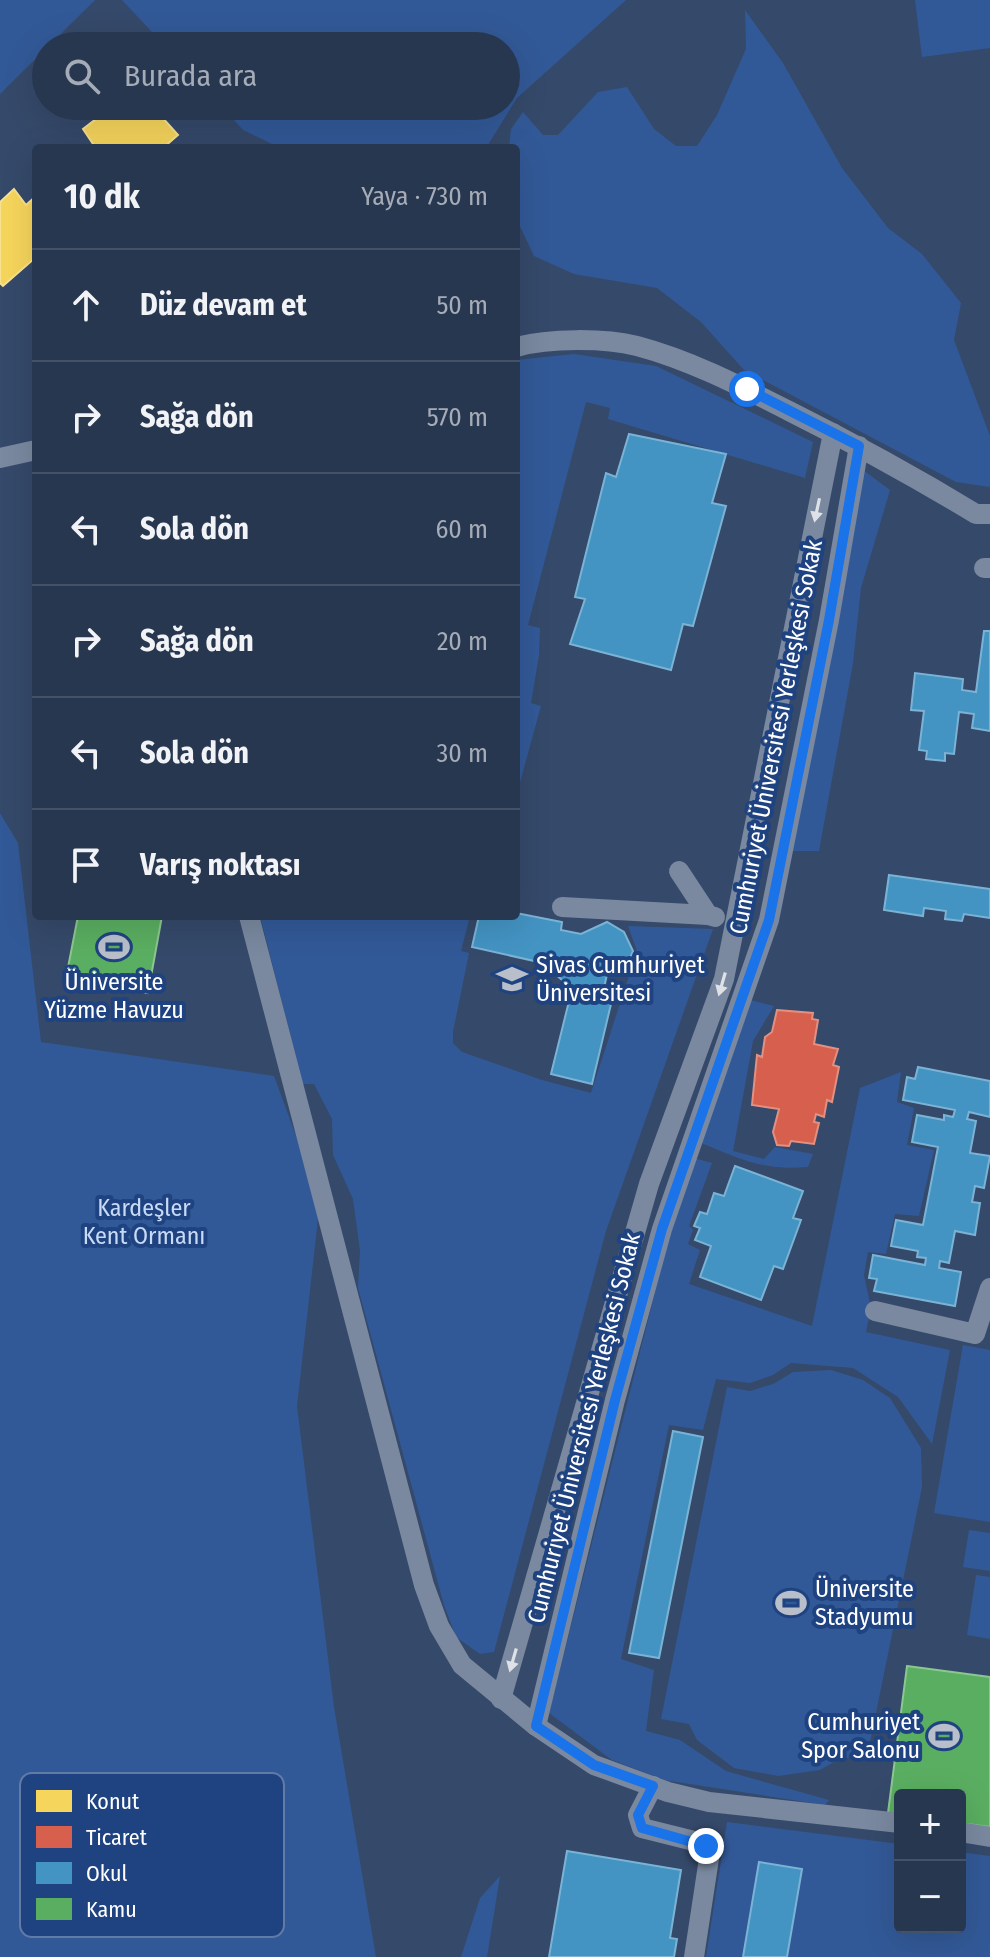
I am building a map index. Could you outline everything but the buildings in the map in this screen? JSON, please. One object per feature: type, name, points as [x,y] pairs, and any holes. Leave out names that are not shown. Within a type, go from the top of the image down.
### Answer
[{"type":"street","points":[[520,346],[563,340],[634,345],[680,360],[859,446],[976,514],[990,514]]},
{"type":"street","name":"Cumhuriyet Üniversitesi Yerleşkesi Sokak","points":[[501,1699],[649,1184],[724,979],[833,433]]},
{"type":"street","name":"Cumhuriyet Üniversitesi Yerleşkesi Sokak","points":[[536,1726],[615,1400],[662,1229],[769,920],[829,620],[859,446]]},
{"type":"street","points":[[0,458],[32,451]]},
{"type":"street","points":[[679,871],[708,915]]},
{"type":"street","points":[[562,907],[708,915],[734,922]]},
{"type":"street","points":[[250,920],[424,1585],[439,1626],[462,1665],[536,1726],[594,1765],[709,1802],[894,1822]]},
{"type":"street","points":[[875,1311],[975,1334],[990,1288]]},
{"type":"street","points":[[653,1786],[638,1815],[642,1828],[702,1843],[710,1852],[694,1957]]},
{"type":"street","points":[[966,1833],[990,1837]]},
{"type":"green space","points":[[0,0],[95,0],[63,32],[32,32],[32,62],[0,94]]},
{"type":"green space","points":[[122,0],[626,0],[520,95],[520,32],[152,32]]},
{"type":"green space","points":[[915,0],[990,0],[990,48],[922,57]]},
{"type":"green space","points":[[745,10],[783,63],[842,168],[888,228],[922,254],[961,303],[954,340],[990,436],[990,487],[956,482],[744,370],[701,322],[657,288],[574,274],[534,256],[520,226],[520,144],[509,144],[511,129],[523,112],[543,135],[558,135],[598,92],[627,87],[654,129],[676,146],[697,146],[717,115],[746,49]]},
{"type":"green space","points":[[234,120],[503,120],[488,144],[272,144],[243,130]]},
{"type":"green space","points":[[574,354],[656,366],[813,442],[805,478],[608,419],[610,408],[586,402],[528,625],[540,628],[531,703],[541,706],[520,782],[520,360]]},
{"type":"green space","points":[[863,470],[890,490],[861,588],[853,663],[819,851],[791,851]]},
{"type":"green space","name":"Kardeşler Kent Ormanı","points":[[0,813],[18,843],[41,1042],[274,1076],[320,1201],[297,1406],[334,1707],[376,1957],[0,1957]]},
{"type":"green space","points":[[261,920],[469,920],[461,951],[469,953],[453,1043],[462,1052],[542,1080],[591,1093],[637,951],[628,926],[713,929],[606,1231],[494,1652],[480,1654],[456,1637],[444,1605],[358,1288],[360,1251],[353,1199],[333,1155],[332,1119],[314,1084],[303,1084]]},
{"type":"green space","points":[[750,1000],[774,1006],[753,1041],[733,1151],[764,1159],[775,1147],[813,1154],[808,1167],[765,1165],[740,1159],[701,1143]]},
{"type":"green space","points":[[901,1072],[897,1102],[914,1108],[907,1145],[934,1150],[919,1216],[895,1214],[886,1254],[868,1252],[864,1275],[871,1308],[866,1332],[950,1350],[932,1444],[898,1397],[853,1368],[791,1363],[773,1375],[750,1383],[716,1379],[703,1430],[669,1425],[621,1659],[654,1670],[646,1731],[680,1740],[726,1771],[829,1800],[825,1805],[664,1780],[612,1760],[549,1713],[669,1237],[694,1158],[712,1163],[689,1226],[693,1230],[688,1244],[700,1250],[689,1284],[812,1326],[860,1088]]},
{"type":"green space","points":[[963,1345],[990,1350],[990,1522],[934,1513]]},
{"type":"green space","name":"Üniversite Stadyumu","points":[[831,1370],[863,1380],[890,1398],[921,1448],[922,1487],[867,1757],[841,1758],[820,1770],[778,1776],[734,1768],[697,1740],[689,1724],[661,1719],[727,1387],[750,1391],[773,1384],[793,1372]]},
{"type":"green space","points":[[969,1530],[990,1533],[990,1571],[963,1567]]},
{"type":"green space","points":[[976,1575],[990,1577],[990,1639],[967,1635]]},
{"type":"green space","points":[[727,1822],[894,1843],[894,1933],[966,1933],[966,1853],[990,1856],[990,1957],[706,1957]]},
{"type":"green space","points":[[500,1876],[487,1957],[461,1957],[480,1898]]},
{"type":"place","name":"Üniversite Yüzme Havuzu","points":[[114,947]]},
{"type":"place","name":"Sivas Cumhuriyet Üniversitesi","points":[[512,979]]},
{"type":"place","name":"Üniversite Stadyumu","points":[[791,1603]]},
{"type":"place","name":"Cumhuriyet Spor Salonu","points":[[944,1736]]},
{"type":"route","points":[[706,1846],[642,1828],[638,1815],[653,1786],[594,1765],[536,1726],[615,1400],[662,1229],[769,920],[829,620],[859,446],[747,389]]}]
